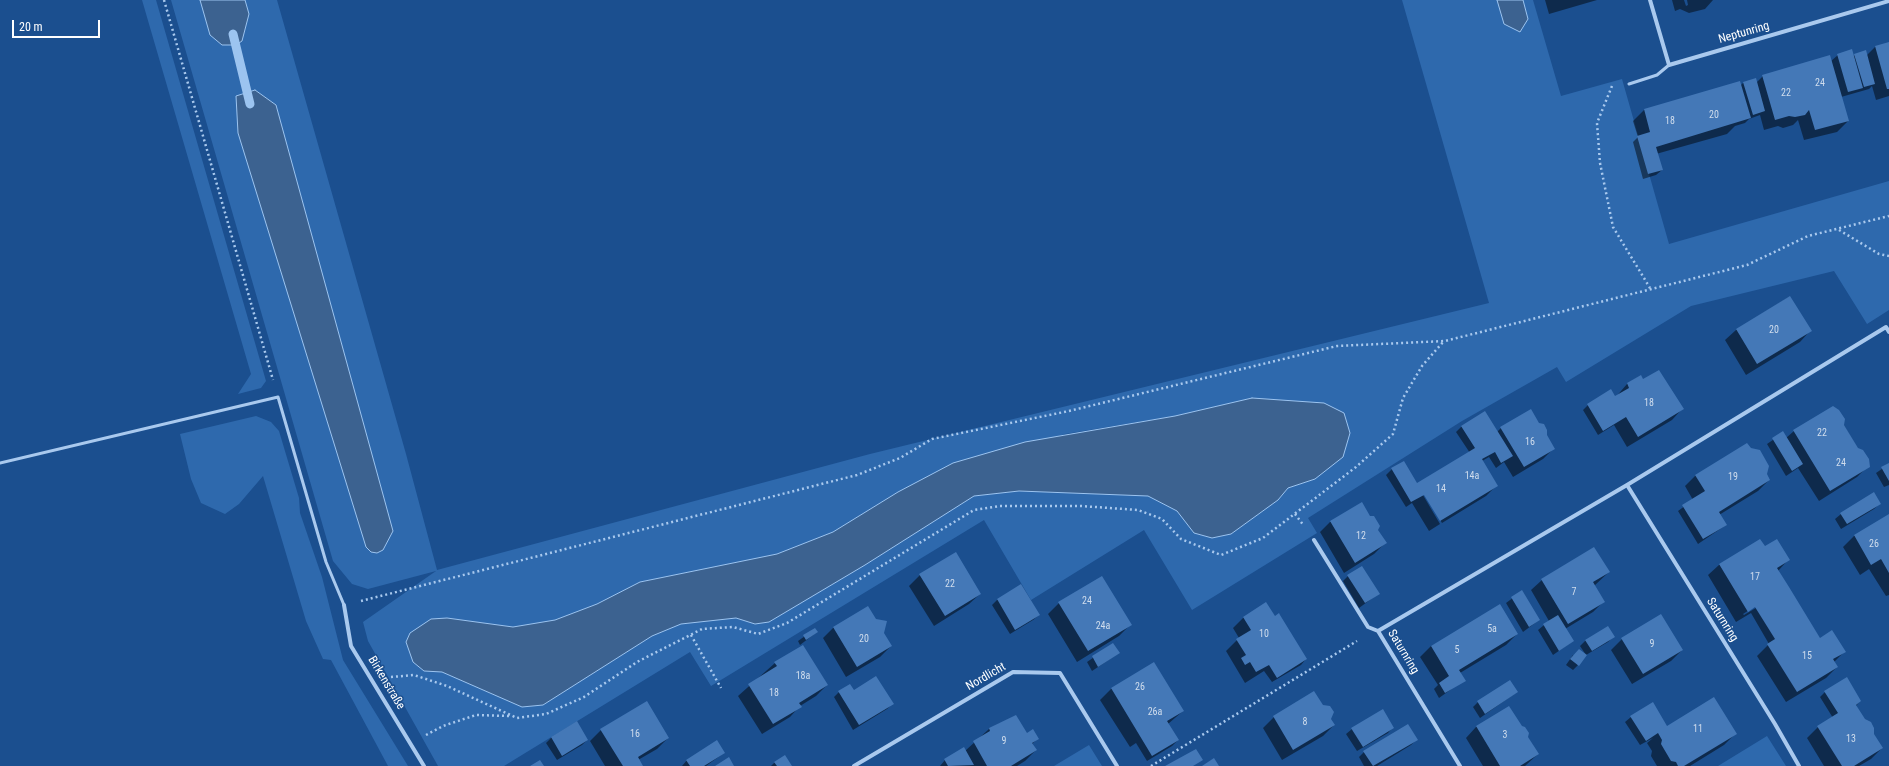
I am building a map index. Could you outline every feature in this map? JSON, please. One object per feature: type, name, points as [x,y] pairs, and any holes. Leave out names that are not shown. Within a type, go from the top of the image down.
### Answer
[{"type":"street","points":[[1650,0],[1669,65]]},
{"type":"street","name":"Neptunring","points":[[1669,65],[1889,1]]},
{"type":"street","name":"Saturnring","points":[[1378,630],[1627,485],[1886,327],[1889,332]]},
{"type":"street","name":"Saturnring","points":[[1627,485],[1771,717],[1799,766]]},
{"type":"street","name":"Saturnring","points":[[1314,540],[1368,627],[1378,630],[1460,766]]},
{"type":"street","name":"Birkenstraße","points":[[344,605],[352,646],[424,766]]},
{"type":"street","name":"Nordlicht","points":[[854,766],[1012,672],[1060,673],[1117,766]]},
{"type":"lane","points":[[1629,84],[1657,75],[1669,65]]},
{"type":"lane","points":[[0,463],[278,397],[326,562],[344,605]]},
{"type":"path","points":[[164,0],[278,397]]},
{"type":"path","points":[[1629,84],[1611,86],[1596,123],[1600,155],[1613,227],[1650,288]]},
{"type":"path","points":[[344,605],[857,475],[900,458],[932,439],[1069,411],[1337,346],[1445,341],[1650,288],[1747,265],[1808,236],[1839,230],[1889,216]]},
{"type":"path","points":[[1839,230],[1879,254],[1889,256]]},
{"type":"path","points":[[391,677],[414,675],[447,686],[517,718],[546,714],[584,697],[637,662],[702,629],[733,627],[758,634],[787,623],[974,510],[1000,506],[1081,506],[1138,510],[1162,519],[1181,539],[1221,555],[1263,538],[1356,467],[1393,434],[1403,398],[1422,366],[1445,341]]},
{"type":"path","points":[[1151,766],[1378,630]]},
{"type":"path","points":[[692,635],[721,688]]},
{"type":"path","points":[[425,736],[443,726],[476,716],[511,716]]},
{"type":"shaded area","points":[[142,0],[156,0],[266,381],[261,388],[238,394],[251,374]]},
{"type":"shaded area","points":[[171,0],[277,0],[406,454],[437,570],[870,454],[1489,303],[1402,0],[1533,0],[1561,96],[1622,79],[1669,244],[1889,181],[1889,310],[1867,324],[1834,271],[1691,306],[1566,382],[1557,367],[1462,421],[1308,518],[1317,533],[1192,610],[1144,530],[1031,600],[984,520],[711,686],[690,652],[504,766],[438,766],[368,641],[363,622],[436,571],[368,589],[352,584],[333,561]],"holes":[[[1252,398],[1315,479],[1288,488],[1278,500],[1231,534],[1212,538],[1194,533],[1177,511],[1148,496],[1019,491],[974,496],[865,565],[769,622],[755,624],[736,618],[681,624],[652,636],[543,705],[522,707],[442,672],[447,618],[513,627],[555,620],[597,604],[640,582],[777,554],[833,532],[898,492],[1065,434],[1175,416]]]},
{"type":"shaded area","points":[[200,0],[245,0],[249,14],[242,41],[236,45],[222,45],[210,35]]},
{"type":"shaded area","points":[[1497,0],[1523,0],[1528,19],[1520,32],[1504,24]]},
{"type":"shaded area","points":[[255,90],[276,105],[393,531],[383,550],[377,553],[371,552],[366,547],[238,133],[236,96]]},
{"type":"shaded area","points":[[1252,398],[1324,403],[1344,413],[1350,433],[1343,457],[1315,479],[1288,488],[1278,500],[1231,534],[1212,538],[1194,533],[1177,511],[1148,496],[1019,491],[974,496],[865,565],[769,622],[755,624],[736,618],[681,624],[652,636],[543,705],[522,707],[442,672],[424,671],[413,662],[406,642],[410,633],[431,619],[447,618],[513,627],[555,620],[597,604],[640,582],[777,554],[833,532],[898,492],[953,463],[1025,442],[1175,416]]},
{"type":"shaded area","points":[[256,416],[271,422],[279,431],[299,498],[300,513],[322,577],[343,660],[408,766],[388,766],[331,660],[323,659],[306,621],[263,476],[239,504],[225,514],[201,503],[191,479],[180,434]]},
{"type":"shaded area","points":[[1767,736],[1786,766],[1718,766]]},
{"type":"shaded area","points":[[1089,745],[1102,766],[1054,766]]},
{"type":"building","points":[[1889,42],[1889,89],[1887,89],[1875,46]]},
{"type":"building","points":[[1852,49],[1863,88],[1848,92],[1837,54]]},
{"type":"building","points":[[1866,50],[1875,84],[1864,87],[1854,54]]},
{"type":"building","points":[[1830,55],[1849,121],[1815,130],[1809,110],[1805,115],[1795,117],[1789,116],[1775,120],[1762,75]]},
{"type":"building","points":[[1756,78],[1765,111],[1753,115],[1743,82]]},
{"type":"building","points":[[1740,81],[1751,118],[1656,147],[1663,170],[1648,174],[1637,136],[1650,132],[1644,109]]},
{"type":"building","points":[[1790,296],[1812,331],[1757,364],[1736,329]]},
{"type":"building","points":[[1659,370],[1684,409],[1638,437],[1626,417],[1603,431],[1587,404],[1611,389],[1615,396],[1629,388],[1627,383],[1641,375],[1643,379]]},
{"type":"building","points":[[1833,406],[1839,410],[1845,419],[1844,425],[1858,448],[1863,450],[1869,459],[1870,467],[1830,491],[1793,430]]},
{"type":"building","points":[[1531,409],[1539,423],[1544,424],[1547,430],[1547,435],[1555,449],[1524,467],[1500,427]]},
{"type":"building","points":[[1485,411],[1513,456],[1501,463],[1495,452],[1482,459],[1498,486],[1440,521],[1424,495],[1411,502],[1391,468],[1404,461],[1417,483],[1475,448],[1461,426]]},
{"type":"building","points":[[1783,431],[1803,464],[1792,471],[1772,438]]},
{"type":"building","points":[[1747,443],[1751,448],[1760,450],[1769,466],[1767,474],[1770,480],[1719,512],[1727,525],[1703,539],[1682,505],[1705,491],[1695,475]]},
{"type":"building","points":[[1889,463],[1889,481],[1881,467]]},
{"type":"building","points":[[1874,492],[1881,504],[1847,524],[1840,513]]},
{"type":"building","points":[[1362,502],[1370,516],[1374,516],[1380,526],[1378,530],[1387,543],[1355,563],[1330,521]]},
{"type":"building","points":[[1889,514],[1889,573],[1881,559],[1871,565],[1854,535]]},
{"type":"building","points":[[1760,539],[1765,546],[1777,539],[1790,560],[1777,568],[1820,638],[1832,630],[1846,652],[1833,659],[1838,667],[1797,692],[1767,644],[1775,639],[1755,607],[1748,612],[1719,564]]},
{"type":"building","points":[[1594,547],[1610,572],[1593,582],[1605,602],[1568,624],[1541,579]]},
{"type":"building","points":[[956,552],[981,594],[945,616],[919,574]]},
{"type":"building","points":[[1362,566],[1380,594],[1365,603],[1347,575]]},
{"type":"building","points":[[1102,576],[1132,625],[1088,651],[1058,602]]},
{"type":"building","points":[[1021,584],[1040,615],[1015,630],[997,599]]},
{"type":"building","points":[[1522,590],[1540,620],[1529,627],[1511,597]]},
{"type":"building","points":[[1266,602],[1275,616],[1279,613],[1307,659],[1277,678],[1269,665],[1256,672],[1250,662],[1245,665],[1241,658],[1246,655],[1236,639],[1251,630],[1243,617]]},
{"type":"building","points":[[1500,604],[1518,634],[1459,670],[1466,681],[1445,693],[1439,683],[1449,676],[1431,646]]},
{"type":"building","points":[[868,606],[876,619],[887,621],[884,633],[892,646],[857,667],[833,627]]},
{"type":"building","points":[[1661,614],[1683,650],[1643,674],[1621,638]]},
{"type":"building","points":[[1558,615],[1574,641],[1559,651],[1543,624]]},
{"type":"building","points":[[1608,626],[1615,637],[1592,651],[1585,640]]},
{"type":"building","points":[[815,628],[818,632],[806,640],[803,635]]},
{"type":"building","points":[[1113,643],[1120,653],[1098,667],[1092,656]]},
{"type":"building","points":[[803,645],[828,685],[799,703],[802,707],[773,724],[748,684],[777,666],[774,662]]},
{"type":"building","points":[[1579,649],[1587,655],[1579,666],[1570,659]]},
{"type":"building","points":[[1154,662],[1184,711],[1167,721],[1179,740],[1152,756],[1111,688]]},
{"type":"building","points":[[876,676],[894,704],[859,725],[838,691],[850,684],[854,690]]},
{"type":"building","points":[[1847,677],[1861,701],[1856,705],[1865,719],[1871,722],[1874,728],[1874,734],[1883,748],[1854,766],[1842,766],[1817,726],[1838,713],[1824,691]]},
{"type":"building","points":[[1510,680],[1518,692],[1485,714],[1477,701]]},
{"type":"building","points":[[1314,691],[1323,705],[1330,706],[1334,712],[1331,719],[1335,725],[1293,750],[1273,716]]},
{"type":"building","points":[[1714,697],[1737,734],[1684,766],[1678,766],[1676,762],[1671,761],[1661,744],[1662,740],[1658,733],[1646,741],[1630,716],[1653,702],[1667,726]]},
{"type":"building","points":[[647,701],[669,738],[638,757],[643,766],[623,766],[600,729]]},
{"type":"building","points":[[1509,706],[1522,726],[1525,727],[1529,733],[1528,737],[1539,754],[1520,766],[1500,766],[1476,726]]},
{"type":"building","points":[[1383,709],[1394,728],[1363,747],[1351,728]]},
{"type":"building","points":[[1016,715],[1027,733],[1033,729],[1039,739],[1032,743],[1037,750],[1011,766],[987,766],[973,741],[990,731],[989,728]]},
{"type":"building","points":[[577,721],[588,740],[562,756],[551,737]]},
{"type":"building","points":[[1408,724],[1418,740],[1373,766],[1363,751]]},
{"type":"building","points":[[717,740],[725,753],[704,766],[690,766],[686,760]]},
{"type":"building","points":[[964,747],[974,765],[948,766],[944,759]]},
{"type":"building","points":[[1196,749],[1203,760],[1193,766],[1165,766]]},
{"type":"building","points":[[785,755],[792,766],[777,766],[774,762]]},
{"type":"building","points":[[729,757],[734,766],[715,766]]},
{"type":"building","points":[[1214,758],[1219,766],[1202,766]]},
{"type":"building","points":[[540,760],[544,766],[530,766]]},
{"type":"waterway","points":[[233,34],[250,104]]}]
